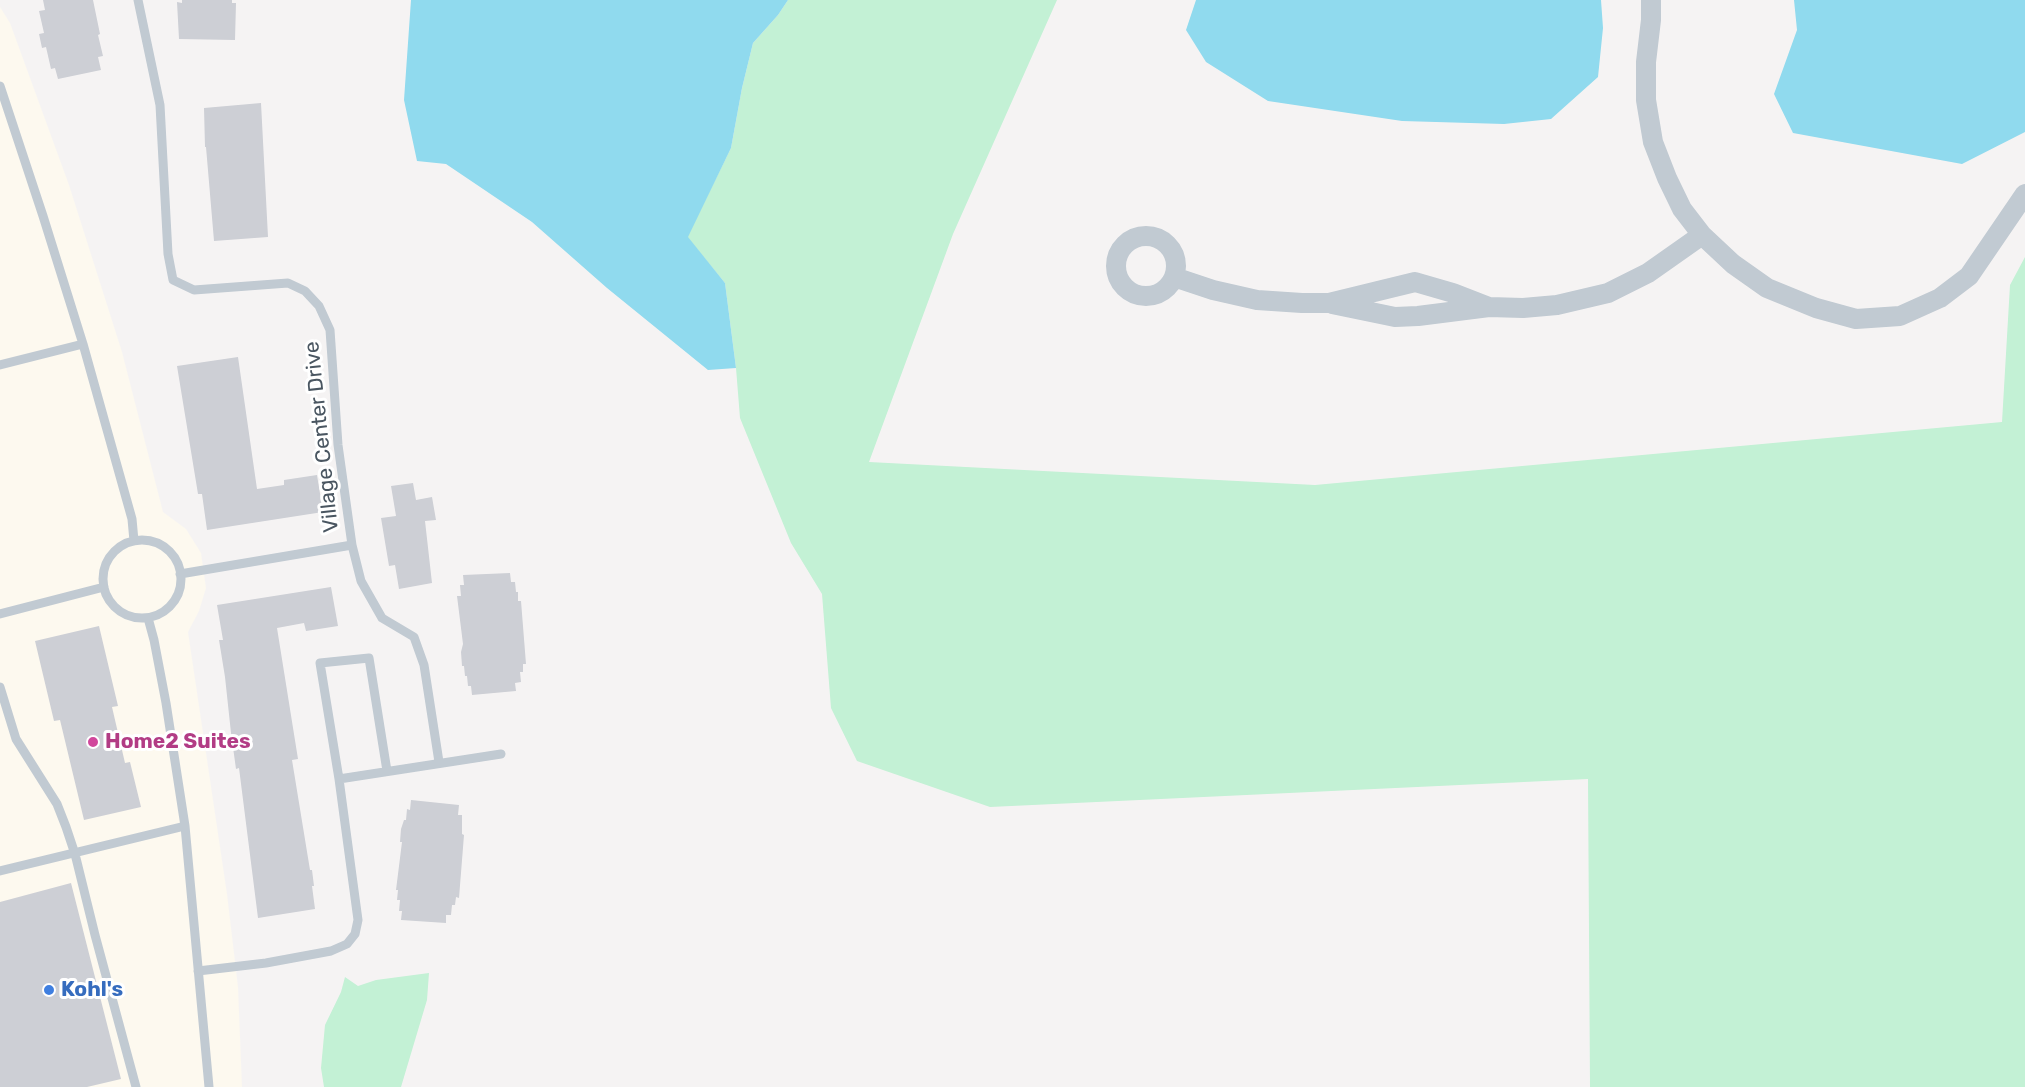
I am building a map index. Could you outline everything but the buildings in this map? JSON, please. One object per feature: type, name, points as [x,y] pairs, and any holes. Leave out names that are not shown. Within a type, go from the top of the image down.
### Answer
[{"type":"street","points":[[1651,0],[1646,62],[1646,100],[1653,142],[1667,178],[1682,209],[1702,235],[1733,264],[1767,288],[1816,308],[1856,318],[1900,316],[1940,298],[1969,276],[2025,194]]},
{"type":"street","points":[[1174,277],[1213,290],[1257,300],[1329,303],[1395,317],[1489,307],[1523,308],[1557,305],[1608,293],[1648,273],[1702,235]]},
{"type":"street","points":[[1329,303],[1414,282],[1453,293],[1489,307]]},
{"type":"lane","name":"Village Center Drive","points":[[138,0],[160,105],[168,254],[173,280],[194,290],[288,283],[305,291],[319,306],[330,330],[341,467],[352,545],[361,581],[382,618],[414,637],[424,665],[439,762]]},
{"type":"lane","points":[[0,86],[83,344],[132,519],[134,541]]},
{"type":"lane","points":[[0,365],[83,344]]},
{"type":"lane","points":[[331,465],[341,467]]},
{"type":"lane","points":[[134,541],[159,544],[169,551],[177,562],[180,574],[180,586],[169,607],[148,618],[136,618],[115,608],[104,587],[103,574],[113,553],[123,545],[134,541]]},
{"type":"lane","points":[[180,574],[352,545]]},
{"type":"lane","points":[[0,614],[104,587]]},
{"type":"lane","points":[[148,618],[166,703],[185,826],[209,1087]]},
{"type":"lane","points":[[198,971],[331,951],[347,944],[355,934],[358,920],[339,779],[320,663],[369,658],[387,771]]},
{"type":"lane","points":[[0,687],[16,739],[57,804],[75,854],[94,935],[136,1087]]},
{"type":"lane","points":[[339,779],[501,754]]},
{"type":"lane","points":[[0,871],[185,826]]},
{"type":"shaded area","points":[[0,7],[10,23],[69,185],[122,352],[163,512],[186,529],[201,553],[206,588],[199,611],[188,632],[227,894],[238,987],[242,1087],[0,1087]]},
{"type":"green space","points":[[788,0],[1057,0],[953,234],[869,462],[1315,485],[2002,422],[2010,285],[2025,257],[2025,1087],[1590,1087],[1588,779],[990,807],[857,761],[831,708],[822,594],[791,543],[740,418],[725,283],[687,237],[731,148],[753,43]]},
{"type":"green space","points":[[429,973],[427,1000],[401,1087],[324,1087],[321,1068],[325,1025],[341,992],[345,977],[358,986],[376,980]]},
{"type":"water","points":[[411,0],[788,0],[753,43],[731,148],[688,237],[725,283],[736,368],[708,370],[607,288],[532,222],[446,164],[417,161],[404,100]]},
{"type":"water","points":[[1196,0],[1601,0],[1603,28],[1598,77],[1551,119],[1504,124],[1402,121],[1268,101],[1206,62],[1186,30]]},
{"type":"water","points":[[1794,0],[2025,0],[2025,132],[1962,164],[1793,133],[1774,94],[1797,30]]},
{"type":"place","name":"Home2 Suites","points":[[93,742]]},
{"type":"place","name":"Kohl's","points":[[49,990]]}]
